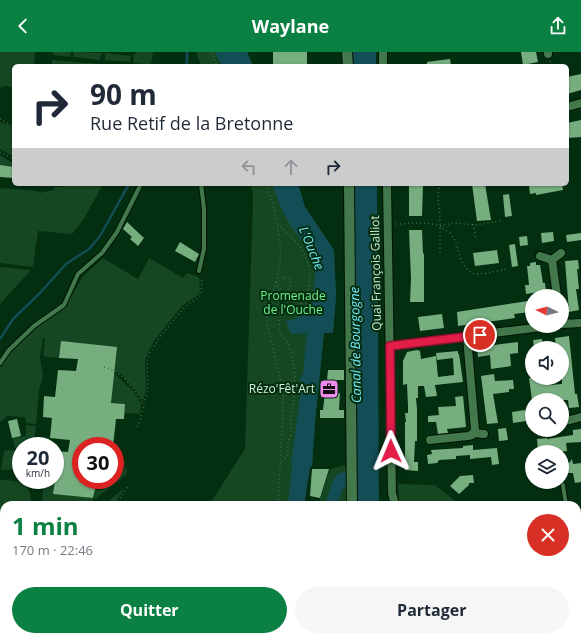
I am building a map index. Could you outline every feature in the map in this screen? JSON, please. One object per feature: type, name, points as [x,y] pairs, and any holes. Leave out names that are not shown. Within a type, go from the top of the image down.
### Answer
[{"type":"street","points":[[347,52],[348,64]]},
{"type":"street","points":[[383,52],[384,64]]},
{"type":"street","points":[[569,106],[581,103]]},
{"type":"street","points":[[349,186],[352,501]]},
{"type":"street","name":"Quai François Galliot","points":[[387,186],[392,493],[394,501]]},
{"type":"street","points":[[552,260],[561,253]]},
{"type":"street","points":[[540,256],[552,260]]},
{"type":"street","points":[[552,260],[556,289]]},
{"type":"street","points":[[569,324],[581,325]]},
{"type":"street","points":[[390,346],[525,329]]},
{"type":"street","points":[[467,337],[475,426],[473,433]]},
{"type":"street","points":[[569,420],[581,417]]},
{"type":"street","points":[[430,440],[468,436],[473,433],[484,434]]},
{"type":"lane","points":[[0,363],[9,350],[34,326],[64,305],[78,274],[102,253],[117,232],[140,186]]},
{"type":"lane","points":[[199,271],[204,249],[204,209],[201,186]]},
{"type":"lane","points":[[564,489],[565,501]]},
{"type":"path","points":[[212,52],[217,64]]},
{"type":"path","points":[[0,119],[12,126]]},
{"type":"path","points":[[0,152],[12,158]]},
{"type":"path","points":[[267,186],[276,223],[280,253],[279,269],[267,314],[268,332],[283,390],[284,416],[279,501]]},
{"type":"path","points":[[439,186],[440,253]]},
{"type":"path","points":[[388,224],[430,224],[440,226],[454,223],[473,224],[501,221]]},
{"type":"path","points":[[267,314],[290,310],[299,305],[305,296],[311,275],[307,261],[300,247],[276,223]]},
{"type":"path","points":[[473,224],[476,239]]},
{"type":"path","points":[[440,226],[453,237],[462,261],[471,271],[479,273],[507,269]]},
{"type":"path","points":[[137,426],[140,420],[148,386],[147,362],[149,354],[176,317],[185,307],[201,295],[202,275],[199,271]]},
{"type":"path","points":[[285,277],[289,278],[291,282],[288,291],[284,293],[276,283],[285,277]]},
{"type":"path","points":[[280,463],[288,454],[288,442],[292,432],[290,419],[294,400],[295,374],[288,343],[280,334],[279,322],[281,312]]},
{"type":"path","points":[[104,367],[113,370],[127,382],[143,404]]},
{"type":"path","points":[[119,501],[128,486]]},
{"type":"green space","points":[[0,52],[35,52],[34,64],[12,64],[12,88],[6,86],[0,88]]},
{"type":"green space","points":[[53,52],[71,52],[70,57],[54,55]]},
{"type":"green space","points":[[74,52],[101,53],[100,60],[73,57]]},
{"type":"green space","points":[[137,52],[153,52],[151,64],[133,63],[134,55]]},
{"type":"green space","points":[[196,52],[247,52],[252,64],[200,64]]},
{"type":"green space","points":[[105,53],[131,56],[130,62],[105,60]]},
{"type":"green space","points":[[52,60],[100,64],[52,64]]},
{"type":"green space","points":[[0,122],[12,127],[12,156],[0,149]]},
{"type":"green space","points":[[0,155],[12,163],[12,167],[0,165]]},
{"type":"green space","points":[[102,186],[84,219],[72,234],[38,231],[33,267],[0,263],[0,188],[38,191],[39,193],[54,190],[55,187]]},
{"type":"green space","name":"Promenade de l'Ouche","points":[[251,186],[299,186],[305,207],[334,250],[336,297],[333,333],[324,333],[312,466],[310,467],[305,501],[212,501],[245,449],[253,193]]},
{"type":"green space","points":[[103,258],[138,279],[149,258],[183,278],[187,273],[199,277],[200,291],[198,295],[182,306],[154,341],[147,355],[145,362],[146,388],[143,401],[121,374],[61,341],[59,358],[43,356],[45,339],[43,338],[40,357],[43,376],[39,391],[36,424],[26,423],[25,417],[7,416],[0,422],[0,368],[3,361],[11,350],[35,329],[62,310],[83,276]]},
{"type":"green space","points":[[0,267],[31,270],[0,304]]},
{"type":"green space","points":[[113,374],[115,374],[135,393],[141,404],[140,414],[124,413],[125,404],[111,403]]},
{"type":"green space","points":[[26,425],[36,426],[34,437],[20,437],[26,436]]},
{"type":"green space","points":[[12,450],[12,469],[1,470],[4,451]]},
{"type":"green space","points":[[345,465],[347,469],[349,479],[346,501],[319,501],[330,469]]},
{"type":"green space","points":[[124,467],[127,468],[126,475],[124,477]]},
{"type":"green space","points":[[0,480],[12,481],[12,489],[28,489],[31,501],[0,501]]},
{"type":"green space","points":[[398,484],[435,485],[456,501],[399,501]]},
{"type":"green space","points":[[43,489],[54,489],[54,494],[93,498],[93,501],[42,501]]},
{"type":"green space","points":[[108,489],[94,500],[95,490]]},
{"type":"green space","points":[[123,489],[116,501],[109,501]]},
{"type":"water","points":[[215,52],[247,52],[252,64],[221,64]]},
{"type":"water","points":[[352,52],[376,52],[376,64],[352,64]]},
{"type":"water","name":"L'Ouche","points":[[273,186],[299,186],[305,207],[334,250],[336,297],[333,333],[324,333],[312,466],[310,467],[305,501],[288,501],[292,467],[291,464],[301,390],[299,390],[301,375],[303,375],[307,333],[291,334],[286,321],[299,317],[307,308],[311,299],[315,274],[311,256],[295,232],[279,203]]},
{"type":"water","name":"Canal de Bourgogne","points":[[353,186],[377,186],[379,501],[355,501],[349,482],[342,490],[338,501],[326,501],[333,480],[339,473],[348,472]]},
{"type":"building","points":[[273,52],[307,52],[307,64],[273,64]]},
{"type":"building","points":[[521,52],[536,52],[538,62],[523,64]]},
{"type":"building","points":[[450,59],[451,64],[427,64],[427,62]]},
{"type":"building","points":[[581,74],[581,90],[569,93],[569,77]]},
{"type":"building","points":[[581,120],[581,137],[569,138],[569,123]]},
{"type":"building","points":[[0,165],[12,167],[12,178],[0,177]]},
{"type":"building","points":[[409,186],[423,186],[422,216],[409,216]]},
{"type":"building","points":[[472,186],[485,186],[491,220],[477,221]]},
{"type":"building","points":[[529,186],[562,186],[563,190],[536,195],[536,193],[530,194]]},
{"type":"building","points":[[509,194],[512,216],[505,217],[503,195]]},
{"type":"building","points":[[127,222],[144,238],[138,246],[130,239],[132,237],[123,229]]},
{"type":"building","points":[[409,230],[422,230],[423,254],[424,253],[424,302],[410,302],[411,278]]},
{"type":"building","points":[[553,232],[554,241],[542,243],[541,233]]},
{"type":"building","points":[[581,233],[581,240],[567,242],[566,235]]},
{"type":"building","points":[[527,236],[528,245],[520,246],[519,237]]},
{"type":"building","points":[[180,242],[199,254],[195,262],[175,251]]},
{"type":"building","points":[[515,244],[518,266],[512,267],[509,245]]},
{"type":"building","points":[[497,250],[499,263],[475,266],[473,253]]},
{"type":"building","points":[[578,260],[579,269],[577,269],[579,289],[576,289],[579,310],[569,312],[569,289],[567,289],[565,261]]},
{"type":"building","points":[[536,262],[536,265],[540,265],[543,283],[545,283],[546,289],[525,289],[525,285],[529,285],[527,266],[530,266],[530,263]]},
{"type":"building","points":[[525,301],[525,313],[514,314],[515,318],[458,326],[457,312]]},
{"type":"building","points":[[442,314],[444,328],[420,331],[418,317]]},
{"type":"building","points":[[569,336],[575,394],[577,394],[579,407],[569,408],[569,393],[531,393],[530,385],[569,385],[569,341],[555,341],[555,338]]},
{"type":"building","points":[[542,339],[542,341],[533,341]]},
{"type":"building","points":[[61,341],[117,347],[111,403],[125,404],[124,419],[116,419],[114,437],[72,437],[72,489],[95,489],[93,498],[53,494],[54,489],[64,489],[64,452],[68,452],[70,440],[64,439],[64,437],[50,437],[52,418],[43,417],[44,396],[55,397],[58,370],[76,371],[78,359],[59,358]]},
{"type":"building","points":[[518,342],[518,353],[510,354],[511,366],[491,369],[490,355],[478,357],[477,347]]},
{"type":"building","points":[[417,350],[420,351],[421,359],[436,356],[438,377],[454,375],[453,358],[437,360],[436,353],[458,351],[463,382],[435,385],[437,396],[426,397],[424,386],[418,386],[418,398],[416,398],[417,441],[415,441],[414,462],[418,462],[418,471],[405,470],[405,413],[408,413],[408,406],[407,384],[403,385],[403,361],[407,352]]},
{"type":"building","points":[[328,370],[344,370],[344,380],[327,380]]},
{"type":"building","points":[[494,374],[495,381],[513,380],[514,389],[509,389],[509,392],[493,394],[498,423],[487,424],[481,376]]},
{"type":"building","points":[[325,392],[340,393],[339,410],[344,410],[344,418],[320,418],[320,410],[323,410]]},
{"type":"building","points":[[463,396],[466,427],[447,429],[448,433],[438,434],[436,422],[428,422],[428,416],[439,415],[438,407],[456,406],[455,397]]},
{"type":"building","points":[[525,410],[525,421],[513,423],[512,412]]},
{"type":"building","points":[[17,419],[21,436],[12,438],[8,421]]},
{"type":"building","points":[[506,428],[508,440],[499,441],[498,429]]},
{"type":"building","points":[[581,429],[581,442],[566,443],[566,445],[537,445],[537,439],[569,437],[569,436],[573,435],[573,430]]},
{"type":"building","points":[[473,445],[473,450],[497,448],[499,464],[492,465],[491,457],[470,459],[470,455],[456,456],[456,459],[439,460],[437,463],[428,464],[427,455],[432,454],[431,450],[463,448],[463,446]]},
{"type":"building","points":[[572,459],[573,464],[581,463],[581,482],[575,483],[573,473],[569,473],[569,463]]},
{"type":"building","points":[[312,469],[329,469],[320,498],[310,496]]},
{"type":"building","points":[[473,475],[474,483],[469,483],[469,485],[459,494],[450,486],[460,476]]},
{"type":"waterway","points":[[186,64],[187,52]]},
{"type":"waterway","points":[[0,339],[13,319],[40,293],[66,264],[89,249],[100,236],[128,186]]},
{"type":"place","name":"Rézo'Fêt'Art","points":[[329,389]]},
{"type":"route","points":[[391,451],[390,346],[480,335]]}]
